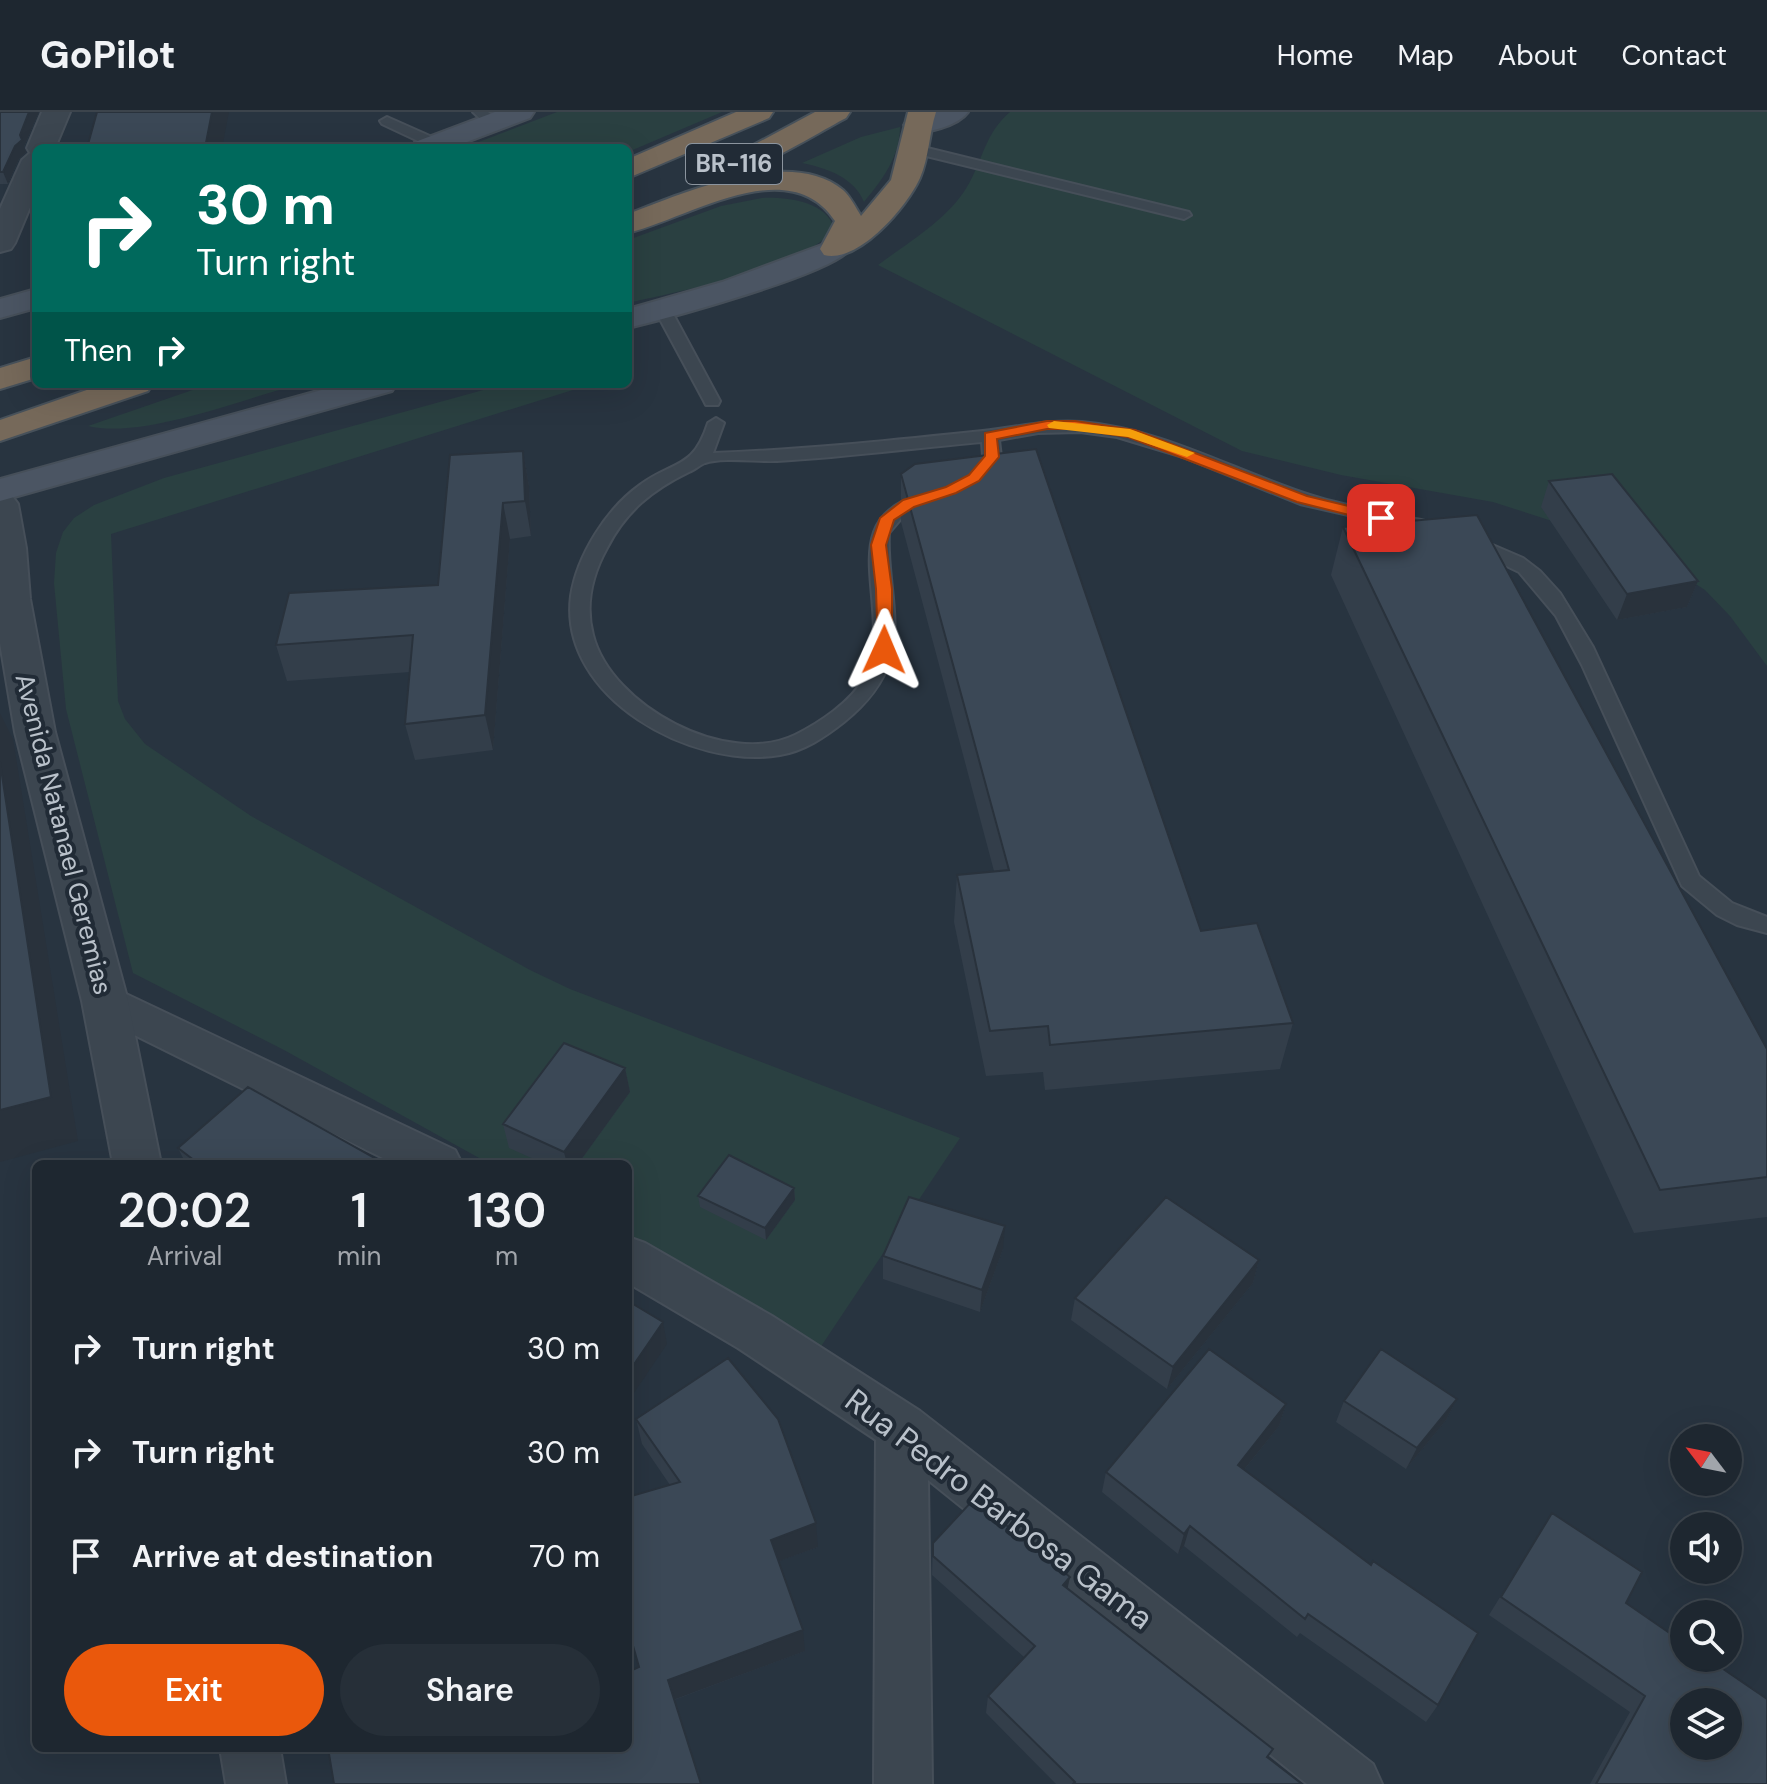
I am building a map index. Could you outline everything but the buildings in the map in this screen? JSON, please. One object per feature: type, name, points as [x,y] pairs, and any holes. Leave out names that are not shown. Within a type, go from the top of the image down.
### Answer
[{"type":"highway","name":"BR-116","points":[[632,167],[759,112]]},
{"type":"highway","name":"BR-116","points":[[632,205],[756,155],[836,112]]},
{"type":"highway","points":[[835,249],[859,233],[901,189],[918,129]]},
{"type":"highway","points":[[632,223],[731,186],[787,181],[831,193],[845,207],[850,221],[835,249]]},
{"type":"highway","points":[[0,379],[32,368]]},
{"type":"highway","points":[[0,431],[126,388]]},
{"type":"main road","points":[[434,144],[487,117],[520,112]]},
{"type":"main road","points":[[918,129],[954,112]]},
{"type":"main road","points":[[632,318],[782,273],[835,249]]},
{"type":"main road","points":[[0,309],[32,299]]},
{"type":"main road","points":[[0,490],[366,388]]},
{"type":"street","points":[[43,144],[56,112]]},
{"type":"street","points":[[0,243],[32,169]]},
{"type":"street","name":"Avenida Natanael Geremias","points":[[0,504],[8,548],[11,599],[35,732],[105,1001],[136,1160]]},
{"type":"street","points":[[105,1001],[431,1160]]},
{"type":"street","name":"Rua Pedro Barbosa Gama","points":[[632,1260],[755,1332],[902,1428],[1353,1784]]},
{"type":"street","points":[[902,1428],[903,1784]]},
{"type":"street","points":[[251,1752],[256,1784]]},
{"type":"lane","points":[[387,121],[427,144]]},
{"type":"lane","points":[[918,129],[1184,215]]},
{"type":"lane","points":[[663,310],[712,401]]},
{"type":"lane","points":[[716,423],[711,447],[702,458],[641,491],[615,517],[581,591],[581,617],[584,638],[596,665],[616,691],[645,716],[702,742],[738,750],[781,748],[817,733],[859,697],[874,678],[884,650],[884,589],[878,545],[887,518],[908,504],[974,478],[992,457],[990,436]]},
{"type":"lane","points":[[702,458],[809,454],[990,436],[1047,425],[1075,425],[1130,433],[1302,499],[1365,516],[1427,527],[1498,551],[1539,580],[1555,599],[1584,650],[1690,880],[1705,897],[1733,914],[1767,925]]},
{"type":"green space","points":[[557,112],[722,112],[632,150],[632,144],[473,144]]},
{"type":"green space","points":[[1010,112],[1767,112],[1767,666],[1730,616],[1705,590],[1663,563],[1605,538],[1493,502],[1341,475],[1242,451],[878,265],[949,210],[967,187],[995,129]]},
{"type":"green space","points":[[900,127],[893,158],[864,202],[846,180],[830,171],[802,163],[861,137]]},
{"type":"green space","points":[[762,198],[804,202],[823,212],[834,228],[820,242],[770,266],[707,285],[632,302],[632,239],[721,206]]},
{"type":"green space","points":[[198,388],[286,388],[164,422],[111,429],[88,426]]},
{"type":"green space","points":[[490,388],[579,388],[111,534],[118,701],[125,719],[145,744],[251,816],[530,970],[570,989],[960,1138],[820,1348],[632,1243],[632,1160],[483,1160],[284,1050],[133,973],[66,709],[54,583],[56,553],[63,532],[74,518],[94,505],[164,478]]},
{"type":"slow traffic","points":[[1054,425],[1106,428],[1130,433],[1187,453]]},
{"type":"route","points":[[884,650],[884,589],[878,545],[887,518],[897,509],[951,490],[974,478],[992,457],[990,436],[1047,425],[1075,425],[1130,433],[1158,441],[1302,499],[1381,518]]}]
